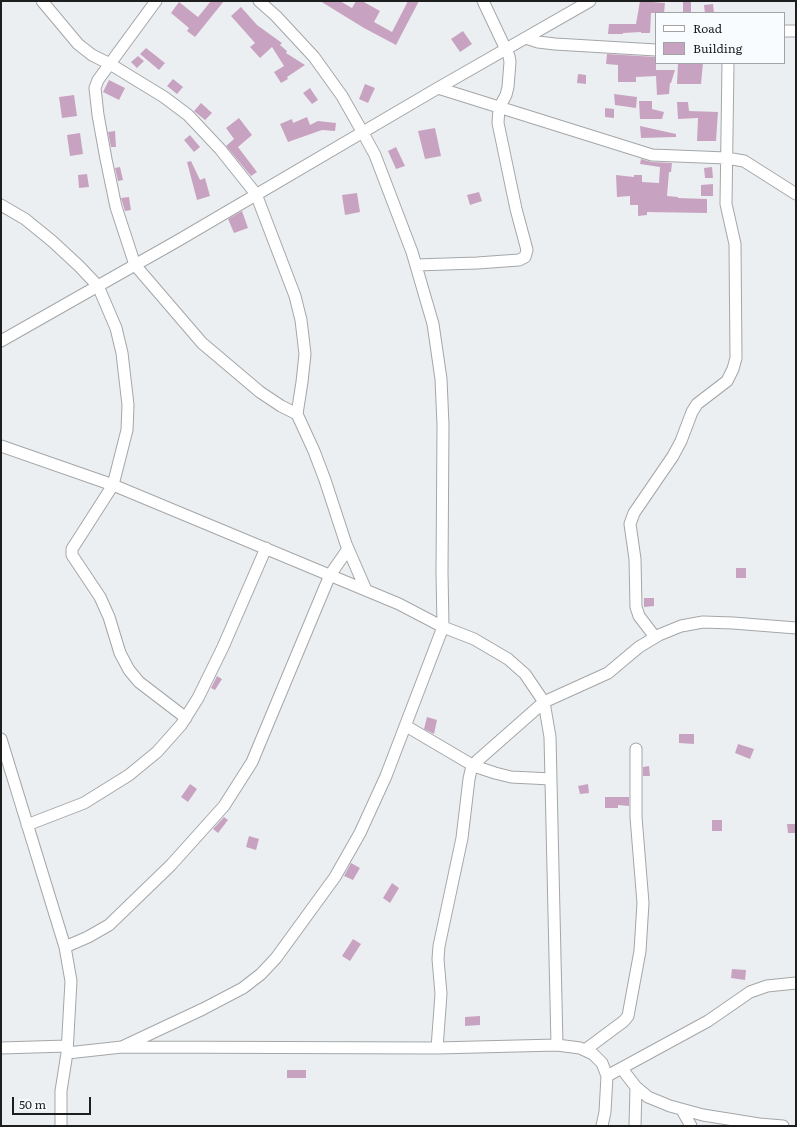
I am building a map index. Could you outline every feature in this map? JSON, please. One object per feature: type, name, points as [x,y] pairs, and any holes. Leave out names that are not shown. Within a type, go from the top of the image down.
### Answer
[{"type":"street","points":[[42,1],[78,44],[92,55],[110,64],[164,97],[188,115],[220,149],[256,194],[295,296],[301,320],[305,354],[297,414],[314,451],[348,549],[366,590]]},
{"type":"street","points":[[156,1],[98,80],[95,88],[98,115],[116,206],[135,265],[202,343],[260,392],[281,406],[297,414]]},
{"type":"street","points":[[122,1047],[203,1009],[243,988],[261,974],[276,958],[335,877],[360,833],[386,776],[443,627],[443,425],[441,379],[433,324],[416,265],[374,155],[342,96],[314,57],[276,16],[259,1]]},
{"type":"street","points":[[416,265],[484,263],[518,260],[525,257],[527,250],[516,210],[498,123],[499,108],[506,95],[508,87],[510,62],[483,1]]},
{"type":"street","points":[[1,341],[179,240],[505,49],[590,1]]},
{"type":"street","points":[[785,31],[796,31]]},
{"type":"street","points":[[526,38],[538,42],[555,44],[655,50]]},
{"type":"street","points":[[655,637],[639,616],[636,607],[635,559],[630,524],[634,513],[673,456],[697,404],[727,381],[733,369],[736,358],[736,244],[726,204],[728,64]]},
{"type":"street","points":[[438,88],[652,155],[726,158],[744,161],[796,194]]},
{"type":"street","points":[[1,205],[25,219],[52,241],[98,286],[116,328],[122,352],[128,405],[127,430],[113,485],[72,548],[72,555],[100,597],[109,617],[120,653],[129,670],[139,682],[186,718]]},
{"type":"street","points":[[1,446],[113,485],[399,604],[443,627],[474,639],[508,659],[525,674],[544,702],[550,737],[557,1045]]},
{"type":"street","points":[[27,825],[84,803],[129,775],[157,752],[186,718],[198,698],[224,647],[266,548]]},
{"type":"street","points":[[65,947],[88,937],[109,925],[171,865],[224,806],[252,762],[288,679],[330,575],[348,549]]},
{"type":"street","points":[[437,1048],[441,994],[438,959],[439,946],[462,838],[469,779],[471,770],[477,761],[544,702],[608,673],[639,647],[655,637],[681,626],[703,622],[796,628]]},
{"type":"street","points":[[406,726],[474,766],[511,777],[551,779]]},
{"type":"street","points":[[1,739],[65,947],[71,981],[67,1050],[61,1091],[61,1126]]},
{"type":"street","points":[[585,1050],[624,1021],[628,1016],[640,951],[643,903],[636,817],[636,749]]},
{"type":"street","points":[[606,1076],[622,1069],[646,1054],[708,1021],[750,992],[767,986],[796,983]]},
{"type":"street","points":[[1,1048],[67,1050],[122,1047],[437,1048],[557,1045],[580,1048],[593,1054],[602,1063],[606,1076],[605,1112],[602,1126]]},
{"type":"street","points":[[622,1069],[636,1087],[648,1097],[682,1110],[759,1124],[783,1126]]},
{"type":"street","points":[[635,1126],[636,1087]]},
{"type":"street","points":[[682,1110],[691,1126]]},
{"type":"building","points":[[211,1],[224,1],[195,37],[187,31],[189,28],[171,13],[179,2],[198,17]]},
{"type":"building","points":[[320,1],[340,1],[352,8],[356,1],[362,1],[380,11],[374,22],[392,32],[408,1],[419,1],[396,45],[364,28]]},
{"type":"building","points":[[640,1],[665,3],[664,12],[651,13],[650,33],[641,32],[608,34],[609,24],[636,24]]},
{"type":"building","points":[[683,1],[691,1],[691,12],[683,12]]},
{"type":"building","points":[[713,4],[714,12],[705,12],[704,5]]},
{"type":"building","points":[[241,7],[257,25],[282,43],[280,45],[287,51],[286,53],[305,65],[281,83],[274,72],[284,66],[272,47],[260,58],[250,47],[255,43],[231,16]]},
{"type":"building","points":[[463,31],[472,44],[460,52],[451,39]]},
{"type":"building","points":[[146,48],[165,63],[159,70],[140,54]]},
{"type":"building","points":[[607,54],[655,57],[656,70],[675,70],[670,83],[669,94],[657,95],[656,76],[636,77],[636,82],[618,82],[618,65],[606,64]]},
{"type":"building","points":[[138,56],[144,61],[137,68],[131,62]]},
{"type":"building","points":[[678,64],[703,64],[701,84],[677,84]]},
{"type":"building","points":[[578,74],[586,75],[586,84],[577,83]]},
{"type":"building","points":[[173,79],[183,87],[177,94],[167,86]]},
{"type":"building","points":[[109,80],[125,88],[119,100],[103,92]]},
{"type":"building","points":[[365,84],[375,88],[368,103],[359,99]]},
{"type":"building","points":[[310,88],[318,100],[312,104],[303,93]]},
{"type":"building","points":[[614,94],[637,97],[636,108],[615,105]]},
{"type":"building","points":[[74,95],[77,116],[62,118],[59,97]]},
{"type":"building","points":[[639,101],[652,101],[652,109],[664,112],[662,119],[640,119]]},
{"type":"building","points":[[677,102],[688,102],[689,111],[718,112],[716,141],[697,141],[698,118],[678,119]]},
{"type":"building","points":[[201,103],[212,113],[205,120],[194,111]]},
{"type":"building","points":[[605,108],[614,109],[614,118],[605,117]]},
{"type":"building","points":[[307,117],[310,125],[318,121],[336,123],[335,131],[322,130],[288,142],[280,124],[292,119],[293,123]]},
{"type":"building","points":[[239,118],[252,135],[238,147],[257,172],[251,176],[226,146],[234,139],[226,128]]},
{"type":"building","points":[[640,126],[676,134],[676,137],[641,138]]},
{"type":"building","points":[[435,128],[441,156],[425,159],[418,131]]},
{"type":"building","points":[[115,131],[116,147],[111,147],[108,132]]},
{"type":"building","points":[[80,133],[83,154],[70,156],[67,135]]},
{"type":"building","points":[[190,135],[200,147],[194,152],[184,140]]},
{"type":"building","points":[[396,147],[405,166],[396,169],[388,151]]},
{"type":"building","points":[[641,159],[652,162],[672,163],[671,172],[669,172],[667,196],[707,199],[707,213],[647,212],[647,215],[638,216],[638,205],[630,205],[630,196],[617,197],[616,175],[634,177],[634,175],[642,175],[642,182],[659,183],[660,167],[640,164]]},
{"type":"building","points":[[191,161],[200,180],[205,178],[210,196],[197,200],[187,162]]},
{"type":"building","points":[[120,167],[123,180],[118,181],[115,168]]},
{"type":"building","points":[[712,167],[713,178],[705,178],[704,168]]},
{"type":"building","points":[[87,174],[89,187],[79,188],[78,175]]},
{"type":"building","points":[[713,184],[713,196],[701,196],[701,185]]},
{"type":"building","points":[[479,192],[482,201],[470,205],[467,195]]},
{"type":"building","points":[[357,193],[360,212],[345,215],[342,195]]},
{"type":"building","points":[[129,197],[131,210],[125,211],[121,198]]},
{"type":"building","points":[[242,211],[248,228],[234,233],[228,219]]},
{"type":"building","points":[[736,568],[746,568],[746,578],[736,578]]},
{"type":"building","points":[[644,598],[654,598],[654,606],[644,607]]},
{"type":"building","points":[[217,676],[222,679],[215,690],[211,688]]},
{"type":"building","points":[[427,717],[437,720],[434,734],[424,729]]},
{"type":"building","points":[[679,734],[694,734],[694,744],[679,743]]},
{"type":"building","points":[[738,744],[754,749],[750,759],[735,753]]},
{"type":"building","points":[[649,766],[650,776],[643,776],[643,767]]},
{"type":"building","points":[[190,784],[197,789],[188,802],[181,797]]},
{"type":"building","points":[[588,784],[589,793],[580,794],[578,786]]},
{"type":"building","points":[[605,797],[629,797],[629,806],[618,805],[618,808],[605,808]]},
{"type":"building","points":[[224,817],[228,820],[218,833],[213,829]]},
{"type":"building","points":[[712,820],[722,820],[722,831],[712,831]]},
{"type":"building","points":[[787,824],[796,824],[796,833],[788,833]]},
{"type":"building","points":[[249,836],[259,839],[256,850],[246,847]]},
{"type":"building","points":[[351,863],[360,868],[353,880],[344,876]]},
{"type":"building","points":[[392,883],[399,888],[390,903],[383,898]]},
{"type":"building","points":[[353,939],[361,944],[350,961],[342,956]]},
{"type":"building","points":[[732,969],[746,970],[745,980],[731,978]]},
{"type":"building","points":[[480,1016],[480,1025],[465,1026],[465,1017]]},
{"type":"building","points":[[287,1070],[306,1070],[306,1078],[287,1078]]}]
